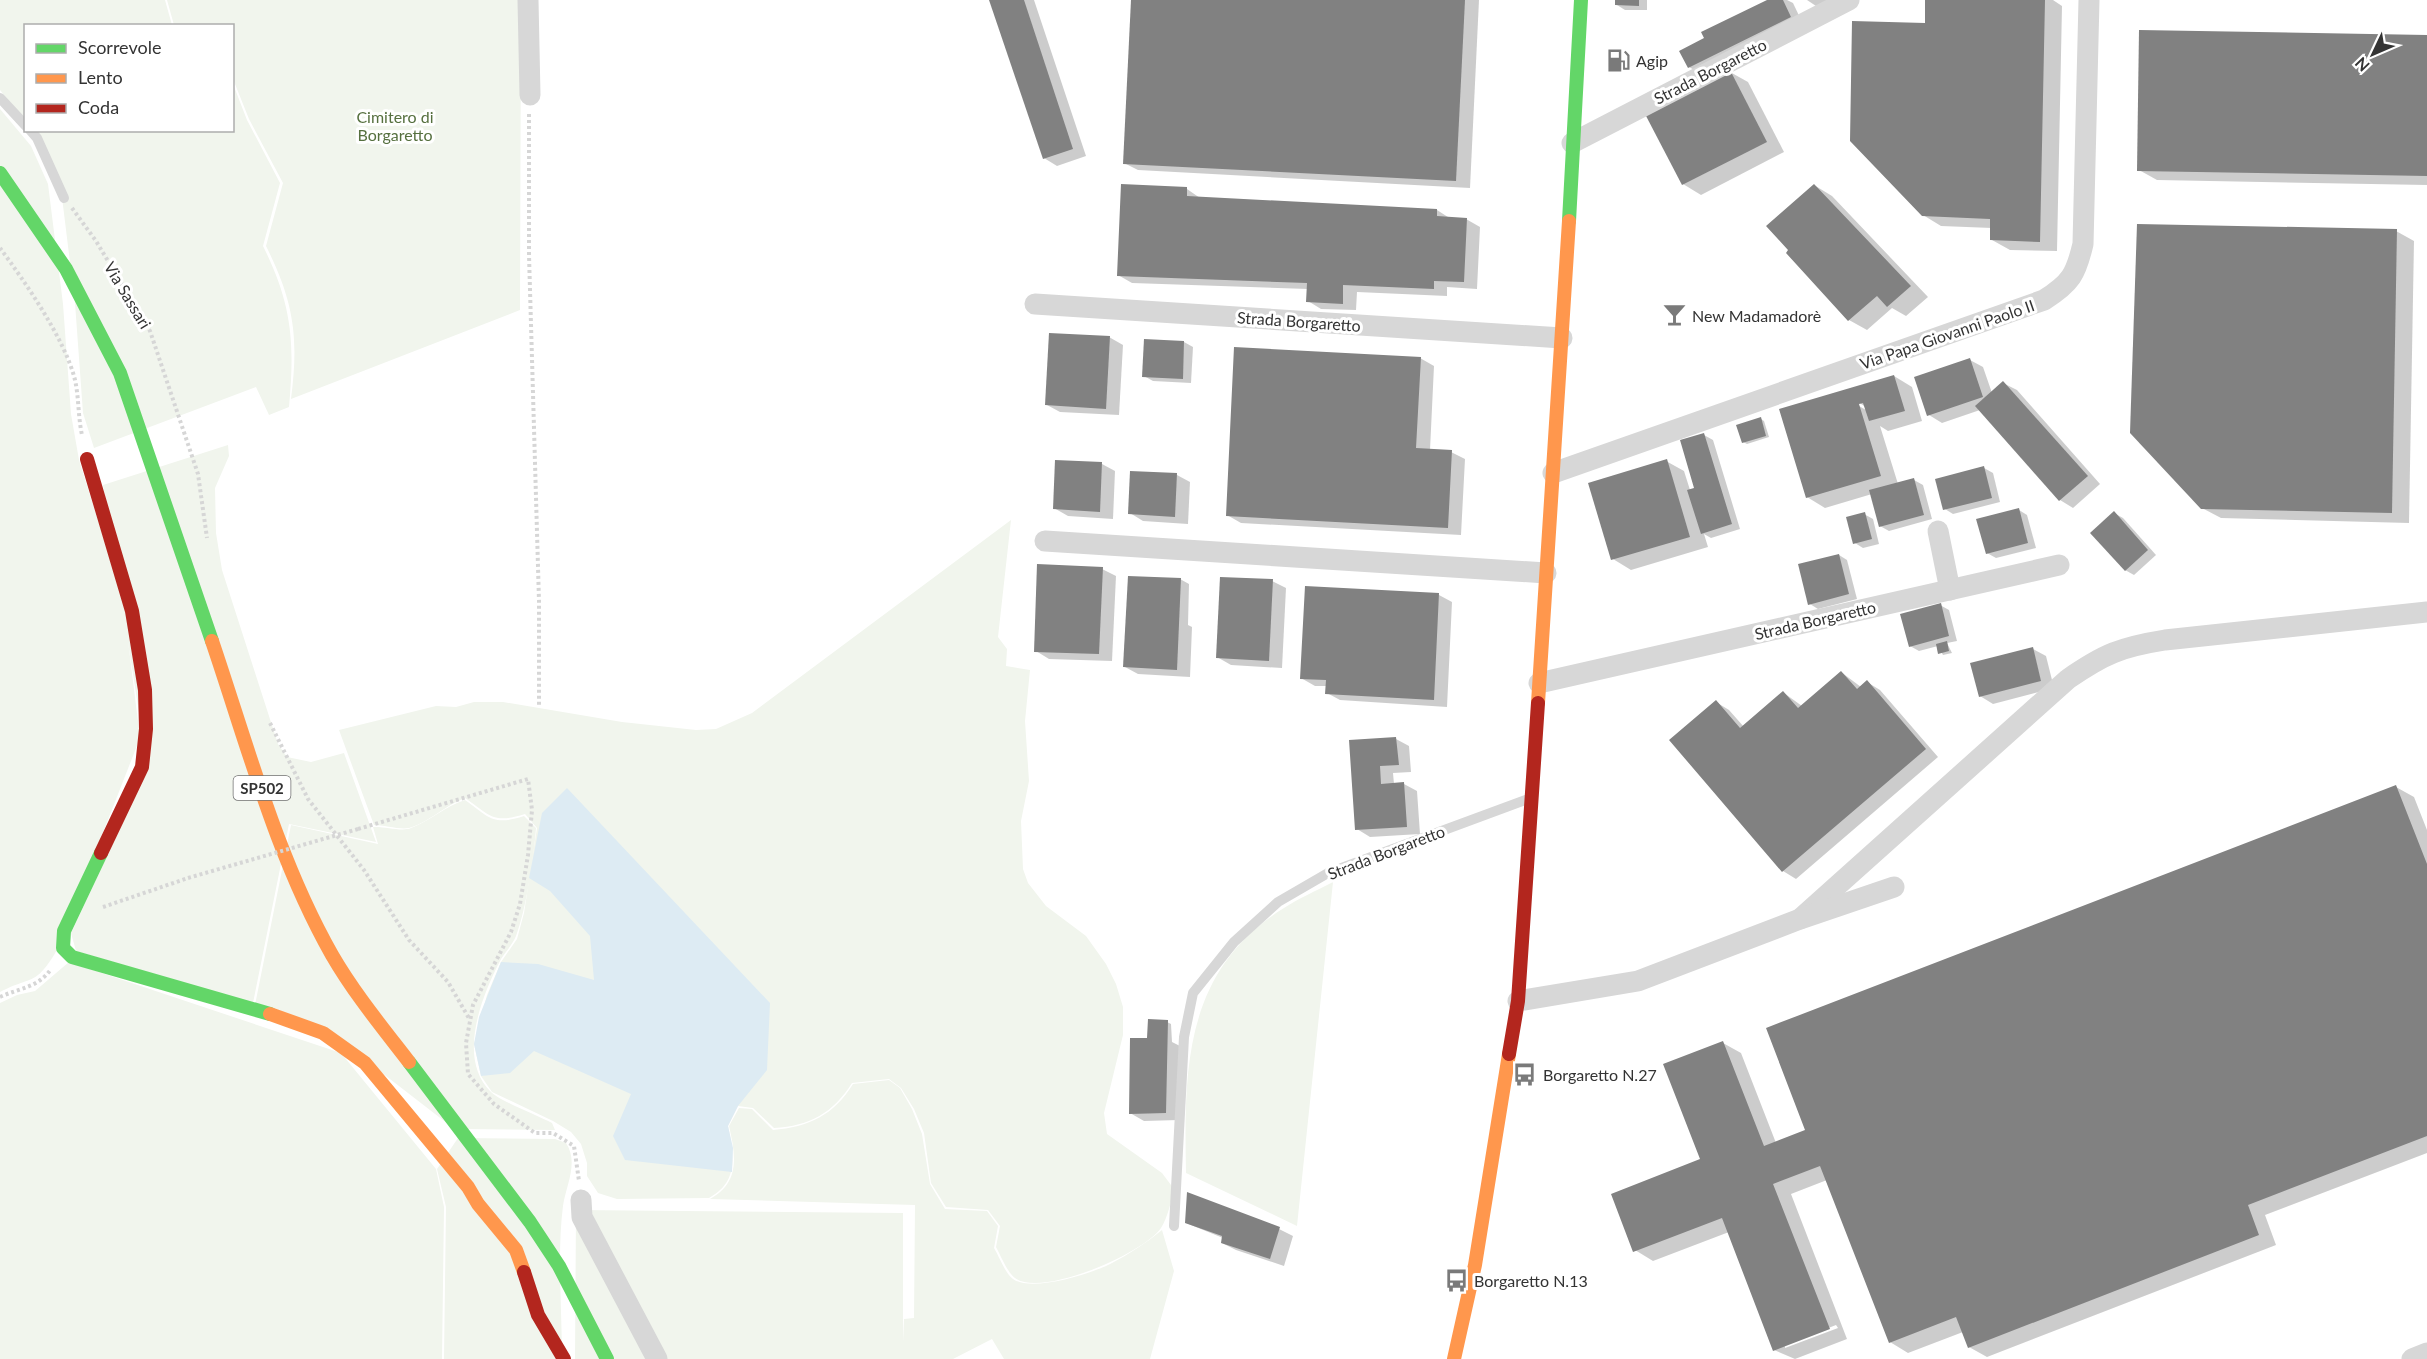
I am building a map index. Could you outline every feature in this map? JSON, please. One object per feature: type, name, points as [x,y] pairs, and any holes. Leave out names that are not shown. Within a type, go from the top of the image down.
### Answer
[{"type":"street","points":[[528,0],[530,95]]},
{"type":"street","points":[[1454,1359],[1475,1265],[1518,1001],[1562,338],[1581,0]]},
{"type":"street","name":"Strada Borgaretto","points":[[1572,143],[1849,0]]},
{"type":"street","name":"Via Papa Giovanni Paolo II","points":[[1553,473],[2044,300],[2063,288],[2072,278],[2083,243],[2089,0]]},
{"type":"street","name":"SP502","points":[[0,173],[63,262],[93,315],[120,373],[290,870],[308,909],[359,998],[530,1222],[559,1266],[607,1359]]},
{"type":"street","name":"Strada Borgaretto","points":[[1035,304],[1562,338]]},
{"type":"street","points":[[87,459],[130,598],[144,685],[147,738],[142,767],[64,932],[63,948],[72,957],[270,1014],[323,1033],[364,1063],[468,1187],[478,1204],[516,1250],[538,1315],[564,1359]]},
{"type":"street","points":[[1938,531],[1950,590]]},
{"type":"street","points":[[1045,542],[1546,573]]},
{"type":"street","name":"Strada Borgaretto","points":[[1539,683],[2059,565]]},
{"type":"street","points":[[1800,919],[2059,687],[2099,657],[2126,646],[2165,640],[2427,612]]},
{"type":"street","points":[[1518,1001],[1638,981],[1800,919],[1894,888]]},
{"type":"street","points":[[581,1200],[582,1217],[657,1359]]},
{"type":"street","points":[[2412,1359],[2427,1353]]},
{"type":"lane","points":[[0,98],[24,124]]},
{"type":"lane","points":[[32,132],[37,138],[64,198]]},
{"type":"lane","name":"Strada Borgaretto","points":[[1174,1226],[1184,1037],[1193,993],[1234,942],[1278,902],[1328,873],[1531,798]]},
{"type":"path","points":[[530,95],[530,266],[539,601],[539,707]]},
{"type":"path","name":"Via Sassari","points":[[64,198],[96,242],[150,331],[198,474],[202,516],[209,546]]},
{"type":"path","points":[[0,248],[47,320],[67,360],[75,380],[77,414],[87,459]]},
{"type":"path","points":[[269,720],[308,799],[364,870],[408,940],[448,982],[470,1020]]},
{"type":"path","points":[[71,917],[188,878],[528,779],[532,810],[520,904],[511,932],[481,986],[470,1020],[466,1043],[468,1074],[494,1104],[535,1133],[553,1133],[574,1146],[581,1200]]},
{"type":"path","points":[[0,998],[15,990],[33,986],[44,979],[63,948]]},
{"type":"green space","points":[[0,0],[165,0],[172,24],[24,24],[24,119],[0,90]]},
{"type":"green space","name":"Cimitero di Borgaretto","points":[[167,0],[521,0],[520,310],[291,399],[294,357],[292,320],[283,285],[266,246],[283,183],[249,119],[234,82],[234,24],[174,24]]},
{"type":"green space","points":[[234,87],[247,120],[280,183],[263,246],[280,287],[289,324],[292,363],[289,407],[269,415],[256,387],[94,448],[83,413],[75,303],[60,181],[35,132],[234,132]]},
{"type":"green space","points":[[0,109],[31,146],[48,184],[63,304],[71,414],[79,460],[123,600],[140,738],[57,950],[38,975],[0,992]]},
{"type":"green space","points":[[228,445],[229,456],[215,488],[216,533],[222,570],[278,744],[287,757],[311,762],[344,753],[376,842],[289,824],[253,1003],[76,951],[71,933],[148,769],[103,485]]},
{"type":"green space","points":[[1011,520],[998,637],[1007,649],[1006,666],[1030,670],[1025,721],[1029,781],[1021,821],[1023,869],[1028,883],[1046,906],[1086,936],[1106,964],[1116,984],[1123,1007],[1123,1035],[1104,1113],[1107,1134],[1162,1173],[1174,1189],[1161,1228],[1135,1249],[1092,1270],[1069,1278],[1028,1283],[1015,1278],[996,1247],[1000,1226],[988,1210],[946,1207],[931,1183],[924,1133],[914,1109],[901,1088],[889,1079],[852,1083],[828,1110],[809,1121],[787,1127],[774,1128],[753,1108],[738,1106],[728,1126],[733,1157],[730,1176],[719,1192],[709,1198],[617,1199],[598,1193],[587,1176],[587,1163],[581,1144],[571,1132],[553,1121],[492,1092],[481,1076],[474,1044],[487,995],[501,962],[517,939],[524,913],[537,828],[525,814],[499,818],[487,814],[465,798],[416,826],[401,828],[374,825],[339,730],[436,706],[456,707],[474,702],[503,702],[622,722],[696,730],[716,729],[752,713]]},
{"type":"green space","points":[[465,800],[492,819],[505,820],[524,816],[536,828],[529,883],[520,925],[485,993],[476,1028],[475,1063],[481,1078],[491,1092],[552,1123],[555,1130],[460,1129],[448,1124],[346,1045],[255,1005],[291,825],[378,844],[373,827],[411,828]]},
{"type":"green space","points":[[1333,882],[1297,1226],[1186,1173],[1186,1096],[1197,1024],[1209,991],[1226,961],[1251,933],[1284,908]]},
{"type":"green space","points":[[69,962],[341,1053],[436,1169],[444,1207],[442,1359],[0,1359],[0,1003],[17,995],[35,991]]},
{"type":"green space","points":[[889,1080],[900,1088],[912,1109],[922,1134],[930,1184],[945,1209],[987,1211],[998,1226],[994,1248],[1013,1279],[1022,1283],[1047,1283],[1091,1272],[1125,1256],[1162,1230],[1174,1271],[1150,1359],[1004,1359],[992,1339],[953,1359],[575,1359],[576,1210],[903,1213],[903,1342],[904,1319],[914,1318],[915,1205],[710,1199],[720,1193],[731,1177],[734,1158],[729,1126],[739,1108],[752,1109],[773,1130],[798,1126],[819,1118],[829,1111],[846,1095],[853,1084]]},
{"type":"green space","points":[[458,1138],[555,1139],[566,1143],[570,1151],[572,1166],[563,1206],[560,1242],[562,1359],[444,1359],[446,1207],[437,1169]]},
{"type":"shaded area","points":[[567,788],[770,1003],[767,1070],[738,1106],[728,1126],[733,1148],[732,1172],[625,1160],[613,1136],[631,1094],[534,1051],[510,1073],[481,1076],[474,1044],[479,1017],[501,962],[538,964],[594,980],[590,936],[550,891],[529,878],[542,813]]},
{"type":"building","points":[[989,0],[1024,0],[1073,149],[1043,159]]},
{"type":"building","points":[[1131,0],[1465,0],[1456,181],[1123,164]]},
{"type":"building","points":[[1615,0],[1639,0],[1639,6],[1615,5]]},
{"type":"building","points":[[1767,0],[1783,0],[1791,17],[1688,68],[1679,51],[1704,38],[1701,32]]},
{"type":"building","points":[[1925,0],[2045,0],[2040,242],[1990,240],[1990,219],[1922,216],[1850,141],[1852,21],[1925,23]]},
{"type":"building","points":[[2139,30],[2427,35],[2427,176],[2137,171]]},
{"type":"building","points":[[1730,70],[1767,142],[1682,185],[1645,114]]},
{"type":"building","points":[[1121,184],[1187,187],[1187,196],[1437,209],[1437,216],[1467,218],[1464,282],[1434,281],[1434,289],[1343,285],[1343,304],[1306,302],[1307,283],[1117,276]]},
{"type":"building","points":[[1814,184],[1911,286],[1887,307],[1877,296],[1848,321],[1786,253],[1788,250],[1766,226]]},
{"type":"building","points":[[2137,224],[2397,229],[2392,513],[2201,509],[2130,433]]},
{"type":"building","points":[[1049,333],[1110,336],[1106,409],[1045,405]]},
{"type":"building","points":[[1144,339],[1184,341],[1183,379],[1142,377]]},
{"type":"building","points":[[1234,347],[1421,357],[1416,448],[1452,450],[1448,528],[1226,516]]},
{"type":"building","points":[[1970,358],[1983,397],[1927,416],[1914,377]]},
{"type":"building","points":[[1894,375],[1905,411],[1869,421],[1863,403],[1859,404],[1881,476],[1806,498],[1779,409]]},
{"type":"building","points":[[2003,381],[2088,476],[2059,501],[1975,406]]},
{"type":"building","points":[[1761,417],[1766,436],[1742,443],[1736,425]]},
{"type":"building","points":[[1704,433],[1732,524],[1701,534],[1687,490],[1694,488],[1680,440]]},
{"type":"building","points":[[1667,459],[1690,537],[1611,560],[1588,483]]},
{"type":"building","points":[[1055,460],[1102,462],[1100,512],[1053,509]]},
{"type":"building","points":[[1984,466],[1992,498],[1943,510],[1935,479]]},
{"type":"building","points":[[1130,471],[1177,473],[1175,517],[1128,514]]},
{"type":"building","points":[[1914,478],[1924,515],[1879,527],[1869,490]]},
{"type":"building","points":[[2019,508],[2028,543],[1986,554],[1976,519]]},
{"type":"building","points":[[2114,511],[2148,550],[2125,571],[2090,533]]},
{"type":"building","points":[[1865,512],[1872,539],[1853,544],[1846,517]]},
{"type":"building","points":[[1839,554],[1849,594],[1808,605],[1798,564]]},
{"type":"building","points":[[1037,564],[1103,567],[1099,654],[1034,652]]},
{"type":"building","points":[[1128,576],[1181,578],[1177,670],[1123,667]]},
{"type":"building","points":[[1220,577],[1273,579],[1269,661],[1216,658]]},
{"type":"building","points":[[1305,586],[1439,593],[1434,700],[1325,694],[1326,680],[1300,679]]},
{"type":"building","points":[[1941,603],[1949,636],[1909,647],[1900,614]]},
{"type":"building","points":[[1947,641],[1949,651],[1938,654],[1936,644]]},
{"type":"building","points":[[2033,647],[2041,681],[1979,697],[1970,663]]},
{"type":"building","points":[[1841,671],[1857,689],[1867,680],[1926,749],[1782,872],[1669,740],[1716,700],[1740,728],[1783,691],[1798,708]]},
{"type":"building","points":[[1396,737],[1399,765],[1380,766],[1381,784],[1404,782],[1407,827],[1355,830],[1349,740]]},
{"type":"building","points":[[2396,785],[2427,864],[2427,1136],[2248,1205],[2259,1235],[1968,1348],[1956,1317],[1889,1343],[1820,1166],[1773,1184],[1830,1329],[1773,1351],[1722,1218],[1633,1252],[1611,1194],[1700,1159],[1663,1064],[1723,1041],[1764,1146],[1805,1130],[1766,1028]]},
{"type":"building","points":[[1148,1019],[1168,1020],[1166,1113],[1129,1114],[1130,1038],[1147,1038]]},
{"type":"building","points":[[1187,1192],[1280,1227],[1270,1259],[1221,1243],[1222,1236],[1185,1223]]},
{"type":"traffic: fast","points":[[1569,221],[1581,0]]},
{"type":"traffic: fast","points":[[0,173],[66,269],[120,373],[212,641]]},
{"type":"traffic: fast","points":[[101,853],[64,931],[63,948],[72,957],[270,1014]]},
{"type":"traffic: fast","points":[[409,1062],[530,1222],[559,1266],[607,1359]]},
{"type":"traffic: slow","points":[[1538,703],[1569,221]]},
{"type":"traffic: slow","points":[[212,641],[265,801],[295,880],[332,955],[369,1010],[409,1062]]},
{"type":"traffic: slow","points":[[270,1014],[323,1033],[365,1063],[468,1187],[478,1204],[516,1250],[524,1272]]},
{"type":"traffic: slow","points":[[1454,1359],[1475,1265],[1509,1054]]},
{"type":"traffic: jam","points":[[87,459],[132,611],[145,690],[146,729],[142,767],[101,853]]},
{"type":"traffic: jam","points":[[1509,1054],[1518,1001],[1538,703]]},
{"type":"traffic: jam","points":[[524,1272],[538,1315],[564,1359]]},
{"type":"place","name":"Agip","points":[[1618,60]]},
{"type":"place","name":"New Madamadorè","points":[[1674,315]]},
{"type":"place","name":"Borgaretto N.27","points":[[1525,1074]]},
{"type":"place","name":"Borgaretto N.13","points":[[1456,1280]]}]
